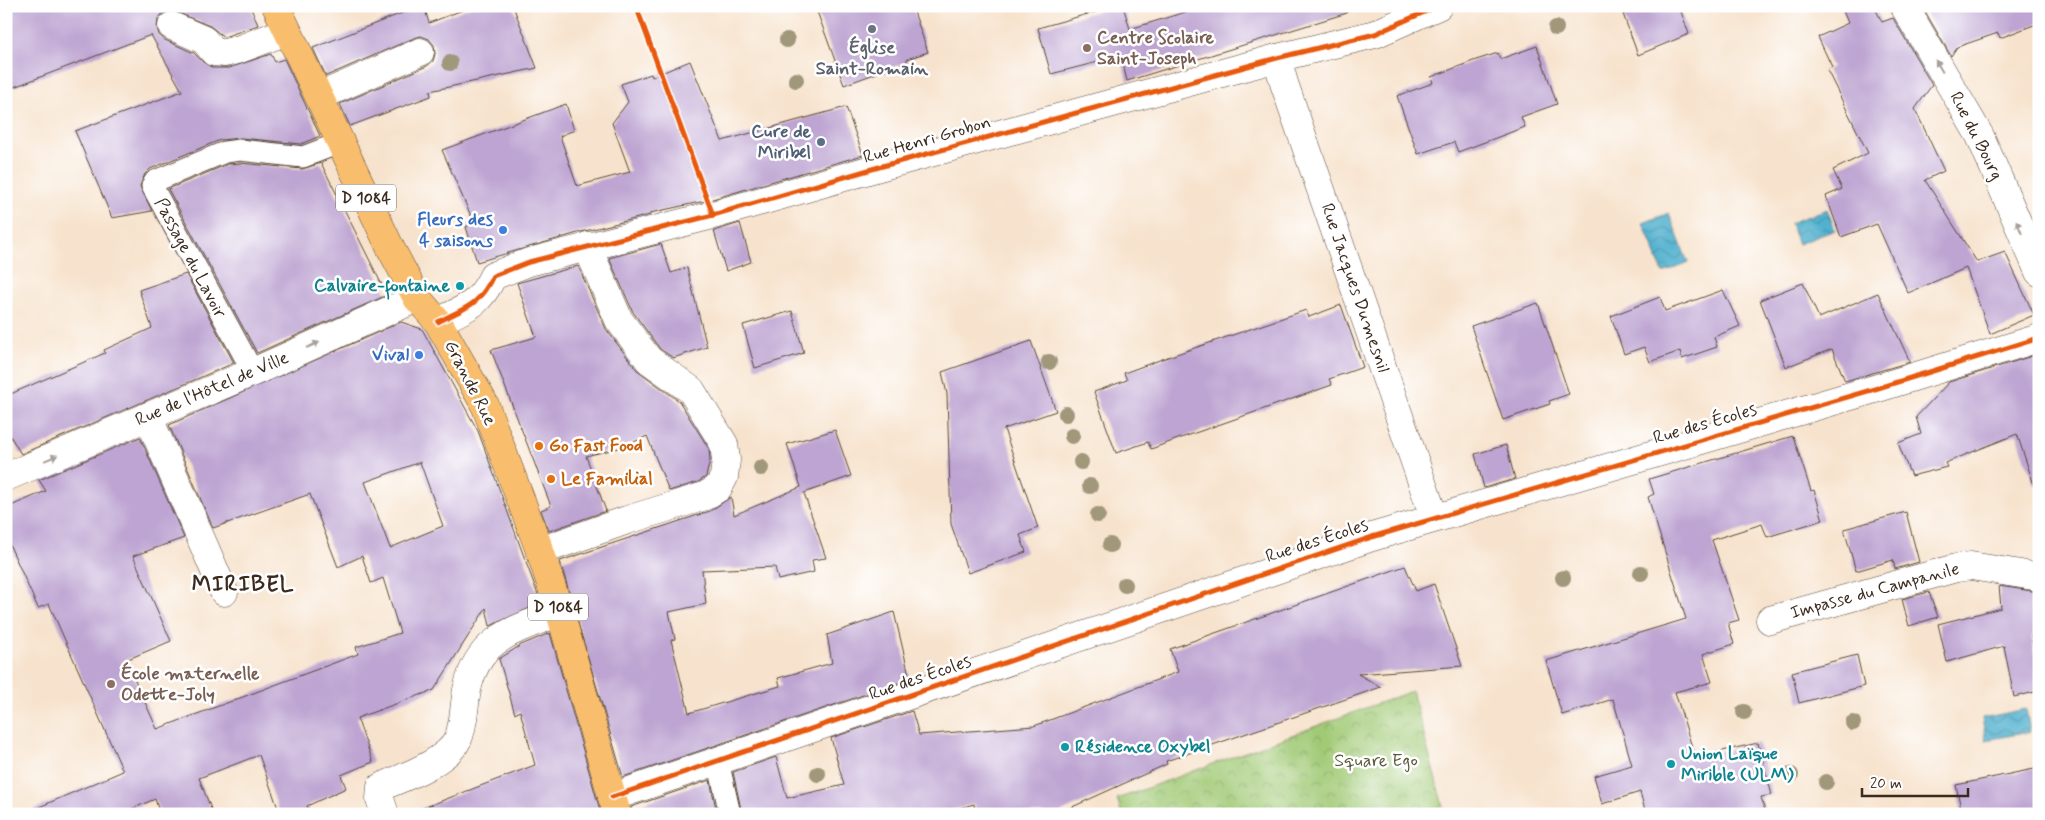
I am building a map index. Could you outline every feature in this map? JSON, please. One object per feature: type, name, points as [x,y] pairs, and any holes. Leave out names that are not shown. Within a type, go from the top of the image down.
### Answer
[{"type":"main road","name":"Grande Rue","points":[[276,6],[320,96],[339,143],[417,298],[438,322],[485,405],[540,550],[560,612],[614,806]]},
{"type":"street","name":"Rue Henri Grobon","points":[[438,322],[474,305],[485,292],[493,276],[529,262],[713,215],[879,167],[1277,58],[1375,34],[1438,6]]},
{"type":"street","name":"Rue du Bourg","points":[[1904,6],[1980,136],[2039,272]]},
{"type":"street","points":[[172,26],[204,40],[214,52],[225,53],[287,31]]},
{"type":"street","points":[[320,96],[420,52]]},
{"type":"street","name":"Rue Jacques Dumesnil","points":[[1277,58],[1434,517]]},
{"type":"street","points":[[540,550],[627,520],[706,496],[718,488],[724,477],[726,460],[724,444],[691,390],[649,360],[619,320],[587,246]]},
{"type":"street","name":"Rue de l'Hôtel de Ville","points":[[6,477],[253,372],[417,298]]},
{"type":"street","name":"Rue des Écoles","points":[[614,806],[718,761],[947,684],[1140,615],[1434,517],[1878,388],[2039,338]]},
{"type":"street","points":[[148,416],[224,592]]},
{"type":"street","name":"Impasse du Campanile","points":[[1770,620],[1956,568],[1971,566],[2039,577]]},
{"type":"street","points":[[385,814],[380,799],[382,787],[443,756],[458,739],[467,688],[476,661],[481,653],[505,634],[560,612]]},
{"type":"lane","name":"Passage du Lavoir","points":[[253,372],[152,186],[155,181],[224,152],[240,150],[303,157],[339,143]]},
{"type":"lane","points":[[718,761],[730,814]]},
{"type":"green space","name":"Square Ego","points":[[1412,691],[1444,810],[1434,814],[1122,814],[1117,799]]},
{"type":"water","points":[[1827,209],[1835,230],[1798,244],[1790,223]]},
{"type":"water","points":[[1669,213],[1688,263],[1663,273],[1643,223]]},
{"type":"water","points":[[2026,709],[2030,732],[1986,740],[1982,718]]},
{"type":"building","points":[[6,6],[250,6],[258,25],[224,37],[210,26],[171,10],[163,13],[158,19],[157,28],[159,35],[165,40],[194,53],[213,68],[229,68],[271,54],[275,62],[284,59],[320,136],[301,144],[241,138],[220,140],[150,169],[145,174],[140,186],[152,211],[112,218],[75,131],[182,91],[151,35],[6,90]]},
{"type":"building","points":[[424,6],[429,23],[473,6],[513,6],[537,68],[430,91],[431,96],[350,126],[340,104],[427,66],[433,61],[435,54],[434,45],[429,39],[421,36],[414,38],[326,76],[313,48]]},
{"type":"building","name":"Église Saint-Romain","points":[[815,6],[912,6],[928,52],[907,59],[907,62],[844,85]]},
{"type":"building","points":[[1116,6],[1123,6],[1130,29],[1205,6],[1346,6],[1347,13],[1127,81],[1121,56],[1051,74],[1038,28]]},
{"type":"building","points":[[1641,6],[1679,6],[1689,34],[1638,55],[1623,14]]},
{"type":"building","points":[[1841,6],[1874,6],[1882,22],[1893,18],[1932,85],[1915,109],[1944,171],[1925,180],[1977,262],[2005,252],[2034,315],[1990,334],[1966,268],[1908,293],[1877,224],[1841,237],[1826,196],[1842,189],[1833,170],[1868,153],[1827,70],[1832,67],[1818,37],[1848,23]]},
{"type":"building","points":[[1929,6],[2039,6],[2039,23],[2000,38],[1998,33],[1957,47],[1951,56],[1923,8]]},
{"type":"building","points":[[1537,46],[1557,104],[1521,117],[1525,127],[1458,152],[1454,142],[1418,154],[1397,96],[1433,83],[1431,77],[1476,60],[1498,53],[1500,59]]},
{"type":"building","points":[[690,61],[722,141],[846,107],[863,155],[709,200],[650,213],[650,215],[581,232],[477,262],[466,227],[474,223],[442,150],[566,104],[574,130],[560,136],[577,186],[630,172],[612,123],[628,102],[621,84],[651,74],[652,77]]},
{"type":"building","points":[[240,163],[302,169],[321,163],[387,295],[257,353],[168,189],[228,164]]},
{"type":"building","points":[[740,223],[751,262],[726,271],[714,231]]},
{"type":"building","points":[[661,244],[671,273],[687,268],[707,347],[673,358],[660,349],[633,312],[609,258]]},
{"type":"building","points":[[578,266],[606,329],[637,370],[679,401],[709,449],[710,460],[706,477],[698,482],[669,491],[647,436],[623,447],[586,456],[606,511],[549,531],[541,510],[551,506],[491,350],[536,337],[517,283]]},
{"type":"building","points":[[186,274],[234,363],[21,454],[6,429],[6,396],[105,353],[104,350],[152,328],[139,290]]},
{"type":"building","points":[[1803,283],[1819,318],[1878,293],[1910,362],[1845,381],[1832,349],[1786,367],[1760,300]]},
{"type":"building","points":[[1723,290],[1740,326],[1714,337],[1717,347],[1682,359],[1680,351],[1650,362],[1644,347],[1624,354],[1611,316],[1660,297],[1665,311]]},
{"type":"building","points":[[1538,303],[1569,394],[1549,401],[1550,404],[1503,420],[1471,326]]},
{"type":"building","points":[[1341,305],[1363,367],[1329,379],[1332,385],[1151,449],[1148,442],[1116,453],[1094,392],[1127,380],[1124,373],[1165,358],[1306,310],[1309,317]]},
{"type":"building","points":[[792,311],[804,353],[755,368],[743,325]]},
{"type":"building","points":[[401,322],[422,329],[478,431],[541,603],[490,626],[486,608],[434,690],[357,718],[373,762],[341,775],[346,788],[307,806],[311,814],[280,814],[259,755],[199,778],[213,814],[160,814],[155,799],[120,814],[23,814],[123,771],[49,604],[38,608],[6,537],[6,508],[46,491],[39,480],[140,437],[184,538],[133,556],[171,641],[126,660],[157,729],[358,654],[356,647],[400,633],[383,578],[371,583],[362,556],[338,567],[310,494],[213,528],[169,425]],"holes":[[[420,462],[443,526],[390,548],[365,482]]]},
{"type":"building","points":[[1031,341],[1056,411],[1004,429],[1038,528],[1020,535],[1026,552],[968,573],[951,524],[947,394],[942,372]]},
{"type":"building","points":[[2032,356],[2039,359],[2039,484],[2034,485],[2017,434],[1945,463],[1947,467],[1911,476],[1898,443],[1921,434],[1916,417],[1949,382]]},
{"type":"building","points":[[835,430],[851,476],[804,493],[826,558],[812,560],[814,572],[778,580],[775,567],[702,570],[706,604],[669,612],[675,639],[671,640],[689,713],[780,686],[778,678],[832,663],[827,635],[894,612],[910,679],[623,777],[560,561],[710,511],[731,497],[734,515],[801,487],[787,444]]},
{"type":"building","points":[[1793,436],[1811,491],[1814,490],[1823,520],[1767,537],[1762,524],[1712,540],[1739,620],[1728,623],[1734,644],[1703,654],[1712,682],[1675,692],[1695,757],[1758,743],[1772,795],[1761,797],[1766,814],[1646,814],[1640,792],[1602,804],[1594,776],[1632,765],[1613,699],[1562,715],[1546,661],[1686,619],[1648,497],[1654,494],[1649,479]]},
{"type":"building","points":[[1506,445],[1515,479],[1484,488],[1475,454]]},
{"type":"building","points":[[1906,512],[1919,562],[1895,569],[1893,560],[1856,571],[1844,529]]},
{"type":"building","points":[[1405,566],[1416,591],[1434,584],[1462,666],[1358,674],[1381,687],[1166,761],[1167,764],[1059,813],[975,814],[974,804],[939,814],[742,814],[733,772],[776,757],[787,798],[844,785],[831,738],[912,711],[919,735],[1034,726],[1178,672],[1170,649]]},
{"type":"building","points":[[1999,586],[2039,592],[2039,634],[2031,636],[2039,670],[2039,691],[2014,697],[2004,646],[1947,662],[1938,624],[2001,608]]},
{"type":"building","points":[[1929,592],[1938,617],[1909,626],[1902,599]]},
{"type":"building","points":[[550,633],[601,814],[415,814],[415,811],[535,765],[520,711],[515,714],[499,659],[521,645]]},
{"type":"building","points":[[1857,655],[1864,686],[1799,703],[1792,672]]},
{"type":"building","points":[[2039,768],[2039,814],[1962,814],[1956,785]]},
{"type":"building","points":[[710,780],[717,814],[632,814],[631,807]]},
{"type":"cycle path","points":[[636,6],[713,215]]},
{"type":"cycle path","points":[[438,322],[464,309],[476,300],[493,276],[529,262],[713,215],[879,167],[1277,58],[1375,34],[1438,6]]},
{"type":"cycle path","points":[[612,797],[1372,537],[1878,388],[2039,338]]},
{"type":"place","name":"Église Saint-Romain","points":[[872,29]]},
{"type":"place","name":"Centre Scolaire Saint-Joseph","points":[[1087,48]]},
{"type":"place","name":"Cure de Miribel","points":[[821,142]]},
{"type":"place","name":"Fleurs des 4 saisons","points":[[503,230]]},
{"type":"place","name":"Calvaire-fontaine","points":[[460,286]]},
{"type":"place","name":"Vival","points":[[419,355]]},
{"type":"place","name":"Go Fast Food","points":[[539,446]]},
{"type":"place","name":"Le Familial","points":[[551,479]]},
{"type":"place","name":"École maternelle Odette-Joly","points":[[111,684]]},
{"type":"place","name":"Résidence Oxybel","points":[[1065,747]]},
{"type":"place","name":"Union Laïque Mirible (ULM)","points":[[1671,764]]},
{"type":"district","name":"MIRIBEL","points":[[243,585]]}]
